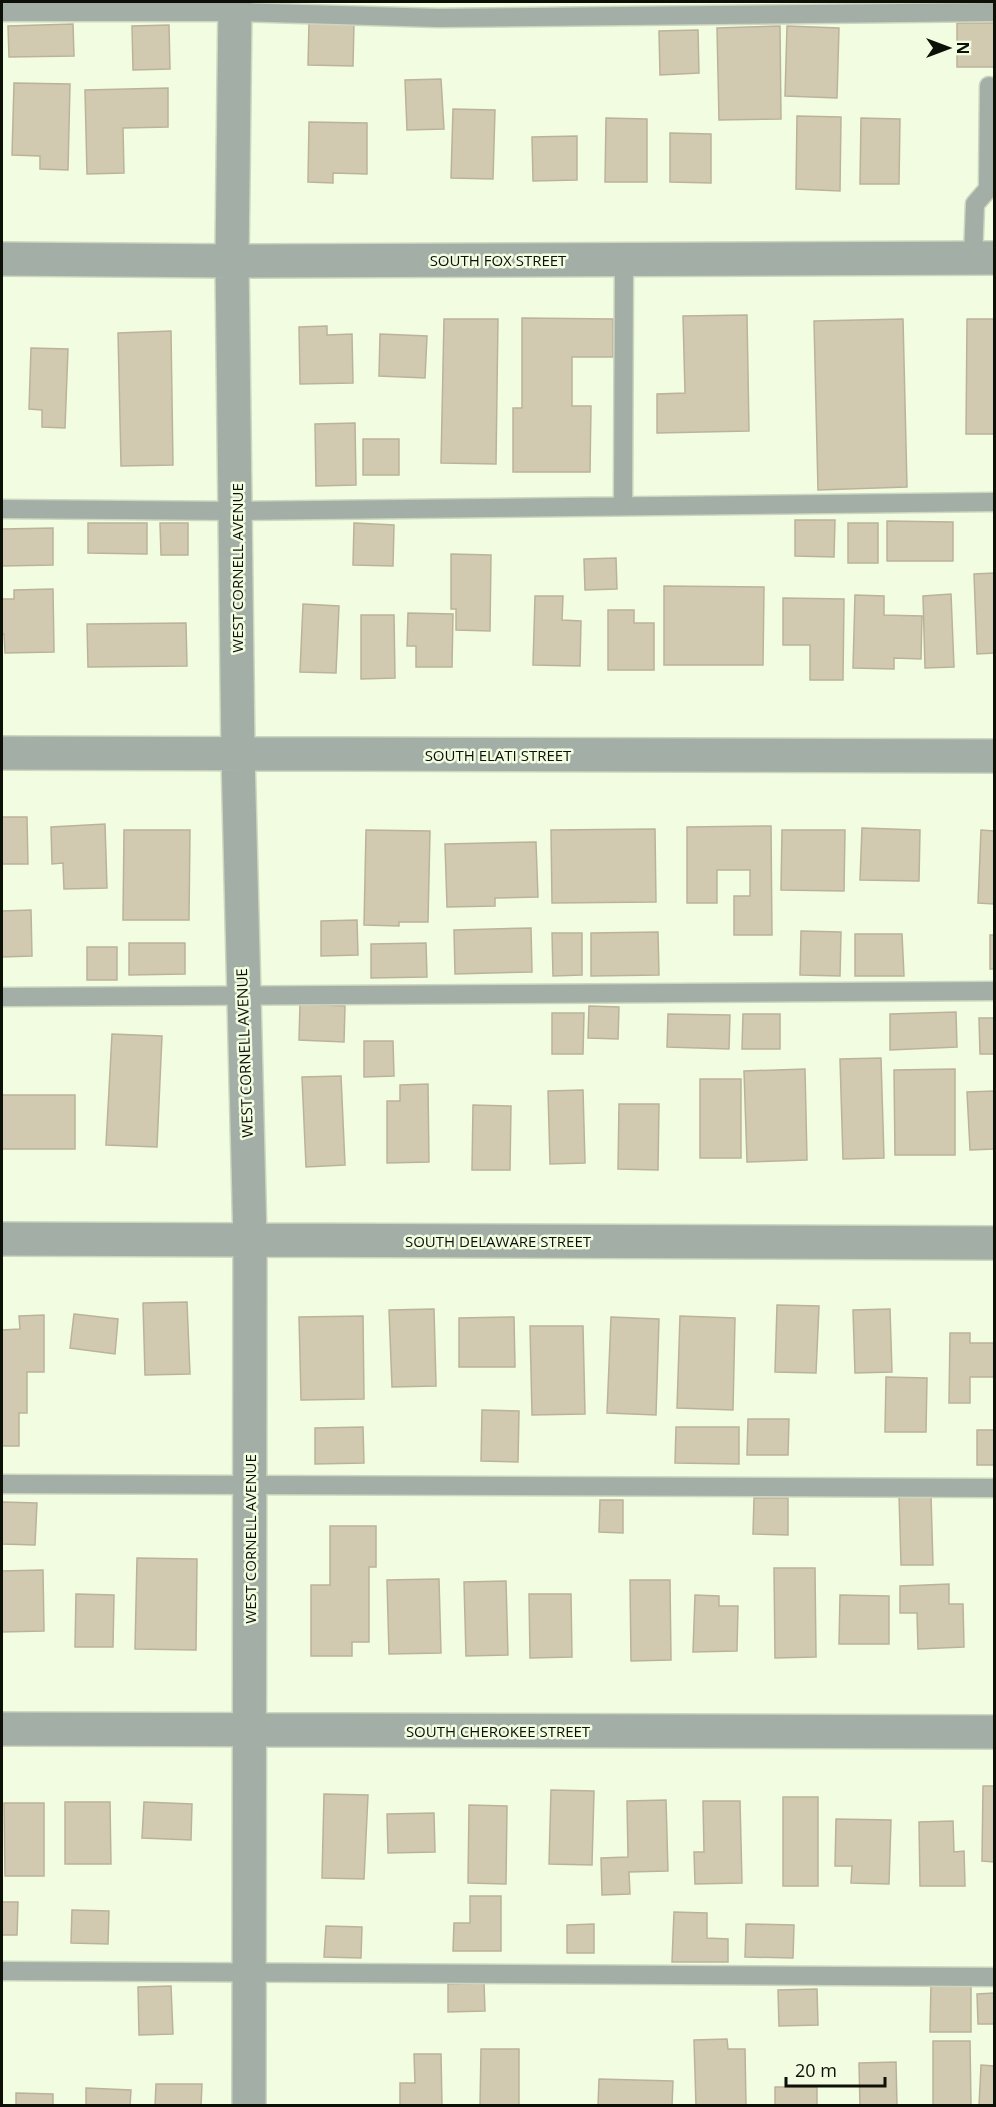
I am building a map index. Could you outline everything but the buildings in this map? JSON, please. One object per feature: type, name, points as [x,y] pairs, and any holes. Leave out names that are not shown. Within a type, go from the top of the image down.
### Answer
[{"type":"street","name":"WEST CORNELL AVENUE","points":[[235,7],[232,261],[237,511],[238,755],[250,1240],[249,2106]]},
{"type":"street","name":"SOUTH FOX STREET","points":[[2,259],[232,261],[984,258]]},
{"type":"street","name":"SOUTH ELATI STREET","points":[[2,753],[994,756]]},
{"type":"street","name":"SOUTH DELAWARE STREET","points":[[2,1239],[994,1242]]},
{"type":"street","name":"SOUTH CHEROKEE STREET","points":[[2,1729],[994,1732]]},
{"type":"lane","points":[[2,12],[235,7],[450,18],[994,12]]},
{"type":"lane","points":[[984,258],[975,204],[988,189],[989,86]]},
{"type":"lane","points":[[623,507],[624,260]]},
{"type":"lane","points":[[2,509],[237,511],[994,502]]},
{"type":"lane","points":[[2,997],[994,991]]},
{"type":"lane","points":[[2,1484],[250,1483],[994,1488]]},
{"type":"lane","points":[[2,1971],[994,1977]]}]
